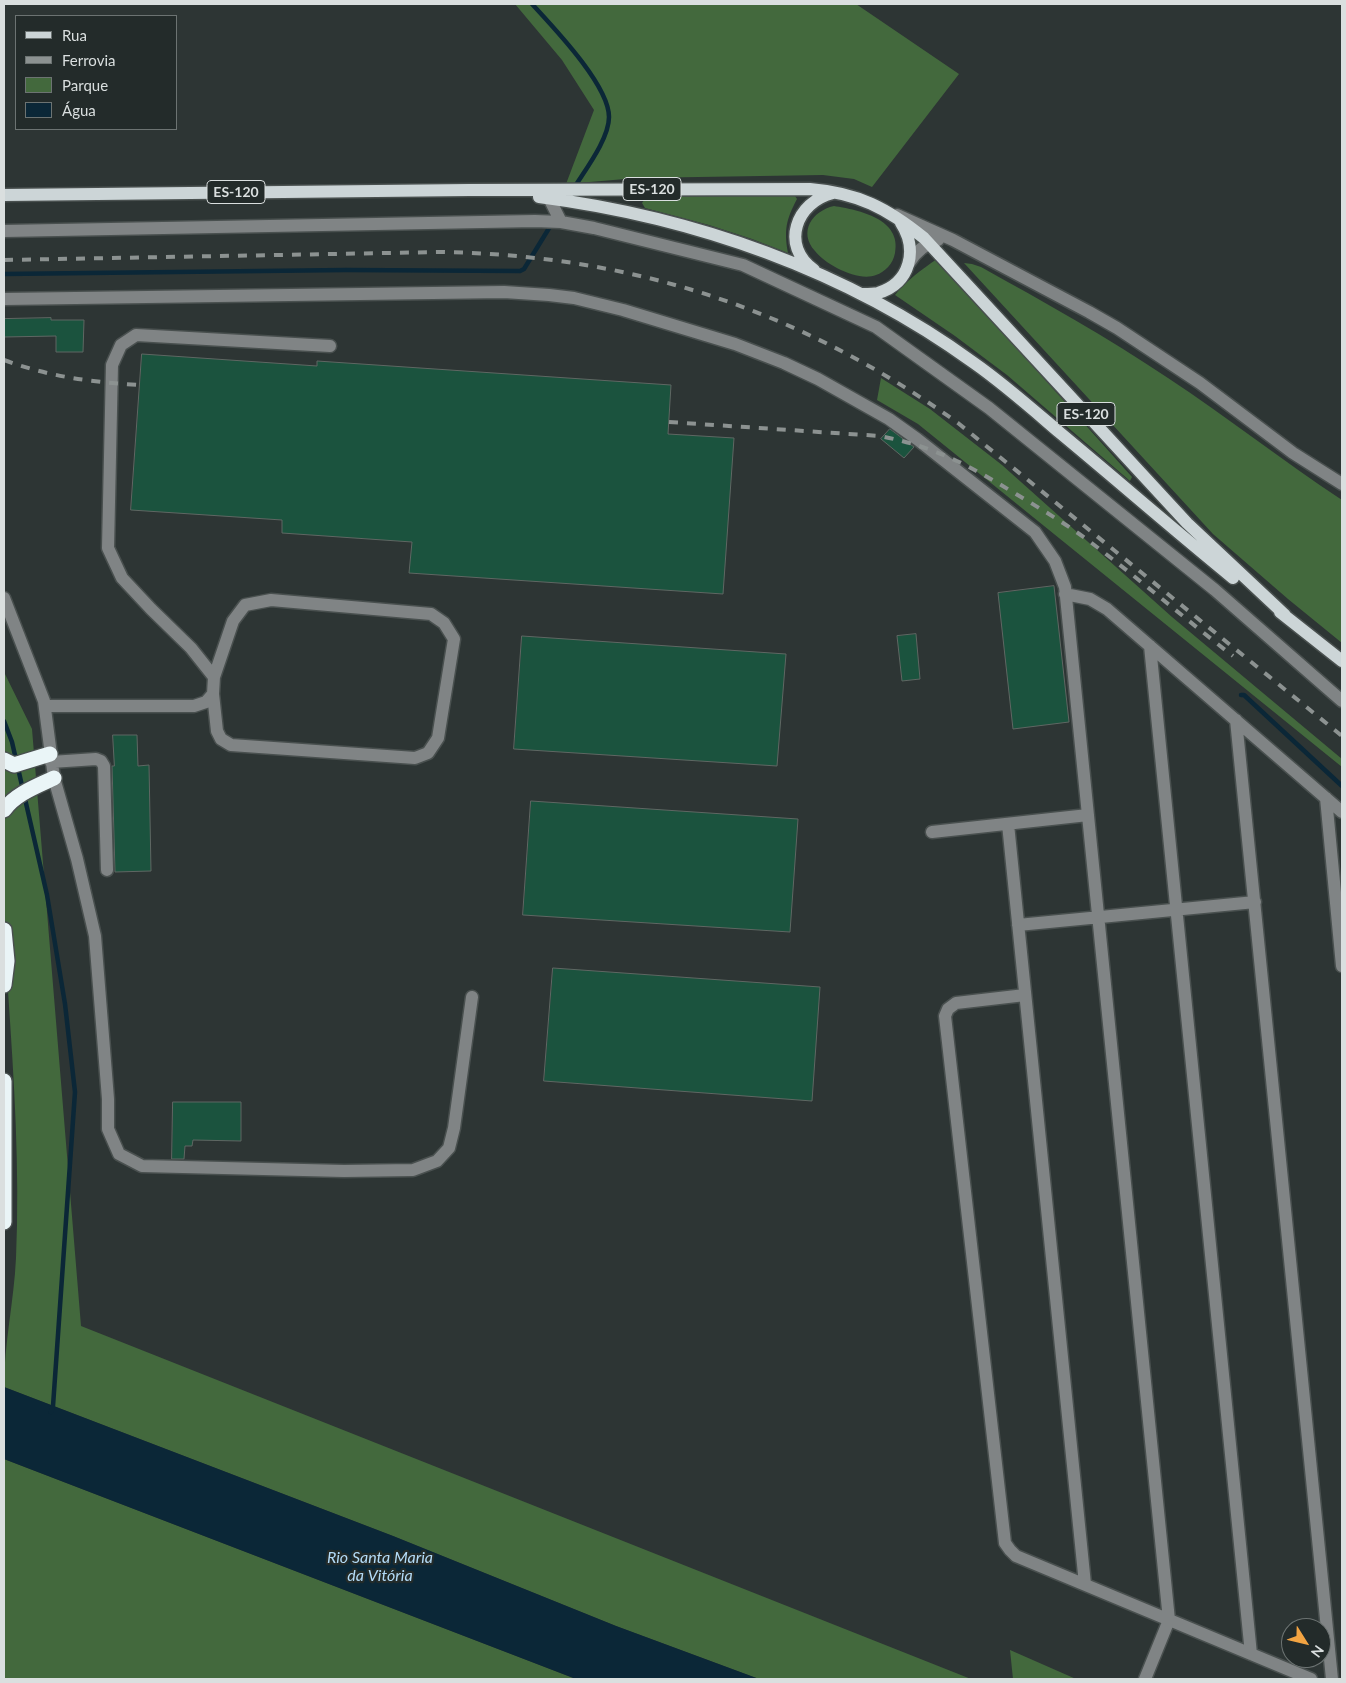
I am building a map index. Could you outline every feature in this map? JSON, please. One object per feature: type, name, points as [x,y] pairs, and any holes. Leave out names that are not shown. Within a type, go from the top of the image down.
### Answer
[{"type":"highway","points":[[4,760],[14,765],[51,758]]},
{"type":"highway","points":[[4,810],[29,790],[54,778]]},
{"type":"highway","points":[[4,930],[7,961],[4,985]]},
{"type":"highway","points":[[4,1081],[4,1222]]},
{"type":"main road","name":"ES-120","points":[[4,195],[469,190],[810,189],[836,192],[866,200],[902,220],[929,243],[1187,523],[1285,615],[1342,661]]},
{"type":"main road","name":"ES-120","points":[[469,190],[549,198],[619,209],[690,227],[728,239],[820,274],[863,294],[918,325],[987,372],[1217,565],[1252,593],[1285,615]]},
{"type":"main road","points":[[820,274],[808,266],[800,255],[796,241],[796,227],[801,214],[810,203],[822,196],[836,192]]},
{"type":"main road","points":[[863,294],[878,293],[891,287],[902,276],[909,263],[911,248],[908,233],[900,220],[888,211]]},
{"type":"street","points":[[549,198],[561,222]]},
{"type":"street","points":[[888,211],[953,240],[1117,328],[1200,383],[1293,453],[1342,484]]},
{"type":"street","points":[[4,231],[525,221],[561,222],[594,228],[743,264],[876,327],[989,408],[1215,590],[1342,701]]},
{"type":"street","points":[[909,263],[917,251],[929,243],[937,240],[953,240]]},
{"type":"street","points":[[4,299],[504,292],[574,298],[623,310],[735,344],[784,363],[834,388],[889,419],[917,439],[1035,532],[1055,561],[1065,594],[1169,1620],[1145,1679]]},
{"type":"street","points":[[214,677],[191,648],[151,610],[122,578],[108,548],[112,365],[121,345],[136,335],[330,346]]},
{"type":"street","points":[[1065,594],[1079,596],[1099,604],[1342,812]]},
{"type":"street","points":[[4,598],[45,706],[54,778],[77,859],[95,936],[108,1099],[108,1129],[118,1154],[142,1166],[344,1171],[413,1170],[436,1161],[449,1148],[454,1128],[472,997]]},
{"type":"street","points":[[271,600],[431,614],[444,623],[454,639],[438,738],[428,753],[415,758],[231,745],[221,740],[217,731],[214,677],[233,621],[246,605],[271,600]]},
{"type":"street","points":[[1150,646],[1251,1654]]},
{"type":"street","points":[[45,706],[194,706],[206,702],[214,694]]},
{"type":"street","points":[[1236,720],[1332,1679]]},
{"type":"street","points":[[51,758],[96,759],[101,761],[104,766],[107,870]]},
{"type":"street","points":[[1326,798],[1342,966]]},
{"type":"street","points":[[932,832],[1088,815]]},
{"type":"street","points":[[1008,824],[1085,1584]]},
{"type":"street","points":[[1018,925],[1255,902]]},
{"type":"street","points":[[1025,995],[956,1002],[948,1009],[946,1019],[1005,1543],[1016,1556],[1311,1679]]},
{"type":"green space","points":[[515,4],[856,4],[959,74],[872,187],[854,179],[823,175],[637,178],[566,184],[594,110],[562,60]]},
{"type":"green space","points":[[668,195],[795,196],[797,199],[790,213],[787,225],[788,253],[709,225],[645,208],[642,203],[645,199]]},
{"type":"green space","points":[[834,206],[855,210],[876,218],[892,232],[895,241],[895,253],[885,270],[869,277],[852,274],[834,267],[815,251],[808,237],[810,223],[819,212]]},
{"type":"green space","points":[[937,259],[1132,477],[1130,481],[1007,375],[955,336],[895,295],[909,280]]},
{"type":"green space","points":[[964,263],[981,267],[1122,348],[1190,393],[1342,500],[1342,643],[1213,534]]},
{"type":"green space","points":[[881,378],[930,409],[1002,465],[1172,617],[1342,759],[1342,767],[918,424],[877,400]]},
{"type":"green space","points":[[4,672],[32,729],[81,1326],[971,1679],[759,1679],[616,1626],[393,1536],[4,1387],[15,1274],[17,1191],[16,1124],[8,991],[4,970]]},
{"type":"green space","points":[[4,1459],[576,1679],[4,1679]]},
{"type":"green space","points":[[1010,1650],[1076,1679],[1013,1679]]},
{"type":"water","name":"Rio Santa Maria da Vitória","points":[[4,1387],[393,1536],[616,1626],[759,1679],[576,1679],[4,1459]]},
{"type":"building","points":[[51,318],[51,320],[84,320],[83,352],[56,352],[56,336],[4,337],[4,319]]},
{"type":"building","points":[[142,354],[317,366],[317,361],[671,385],[668,434],[734,438],[723,594],[409,573],[412,542],[282,533],[282,520],[131,510]]},
{"type":"building","points":[[890,429],[914,447],[904,458],[881,439]]},
{"type":"building","points":[[1054,586],[1069,722],[1013,729],[998,593]]},
{"type":"building","points":[[916,634],[920,679],[902,681],[897,636]]},
{"type":"building","points":[[522,636],[786,654],[777,766],[514,749]]},
{"type":"building","points":[[113,735],[137,735],[138,766],[149,765],[151,871],[115,872]]},
{"type":"building","points":[[531,801],[798,819],[790,932],[523,915]]},
{"type":"building","points":[[553,968],[820,987],[812,1101],[544,1081]]},
{"type":"building","points":[[173,1102],[241,1102],[241,1141],[193,1140],[192,1146],[185,1146],[184,1159],[172,1159]]},
{"type":"waterway","points":[[532,4],[578,57],[600,89],[607,104],[609,117],[605,135],[596,154],[574,188]]},
{"type":"waterway","points":[[4,274],[346,270],[520,271],[524,269],[551,225]]},
{"type":"waterway","points":[[1241,695],[1244,695],[1342,786]]},
{"type":"waterway","points":[[4,721],[12,742],[47,895],[65,1004],[75,1092],[53,1406],[51,1412]]},
{"type":"railway","points":[[4,260],[440,252],[511,256],[580,264],[647,278],[712,296],[776,320],[838,349],[898,383],[958,423],[1342,736]]},
{"type":"railway","points":[[4,360],[54,375],[140,385]]},
{"type":"railway","points":[[669,422],[880,436],[900,440],[951,458],[1035,505],[1089,541],[1233,656]]}]
